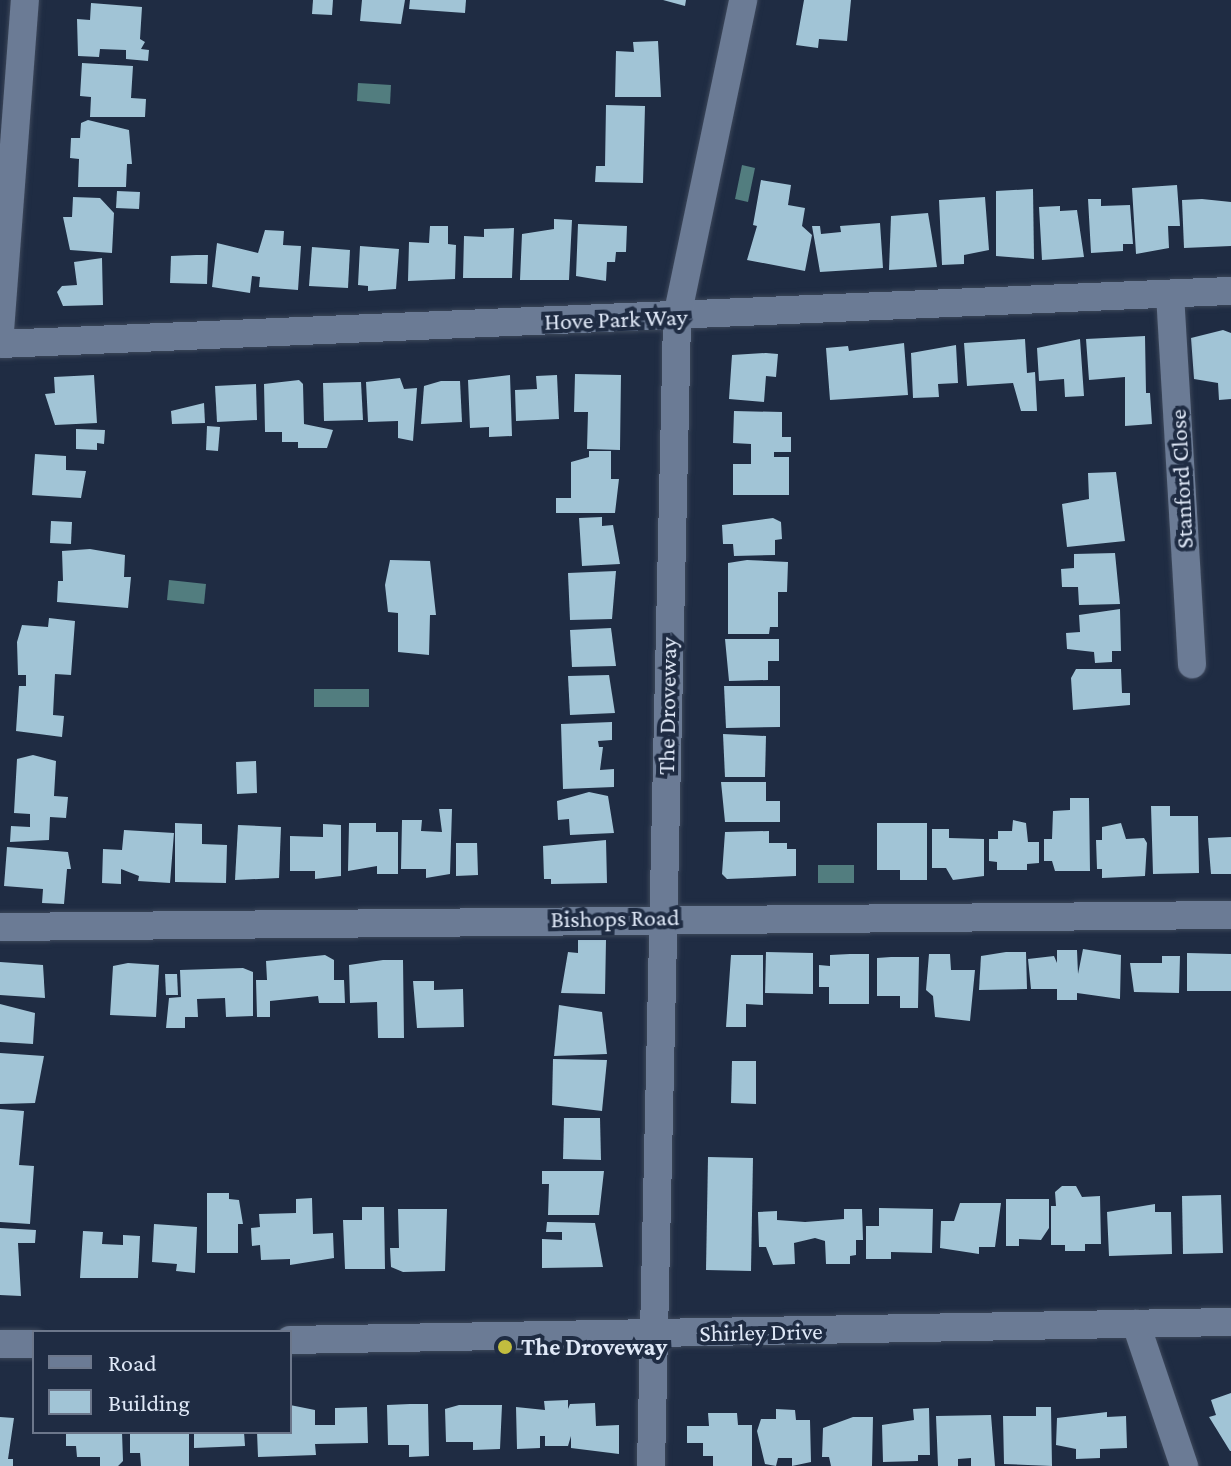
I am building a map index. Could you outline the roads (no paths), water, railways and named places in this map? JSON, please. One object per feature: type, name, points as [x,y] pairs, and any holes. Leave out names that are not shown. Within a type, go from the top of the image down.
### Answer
[{"type":"street","points":[[0,331],[7,138],[25,0]]},
{"type":"street","name":"The Droveway","points":[[651,1466],[677,317],[743,0]]},
{"type":"street","name":"Hove Park Way","points":[[0,344],[1231,291]]},
{"type":"street","name":"Stanford Close","points":[[1170,294],[1192,664]]},
{"type":"street","name":"Bishops Road","points":[[0,927],[664,917],[1231,915]]},
{"type":"street","name":"Shirley Drive","points":[[292,1340],[1231,1322]]},
{"type":"street","points":[[1136,1324],[1184,1466]]},
{"type":"street","points":[[0,1344],[32,1344]]},
{"type":"place","name":"The Droveway","points":[[505,1347]]}]
